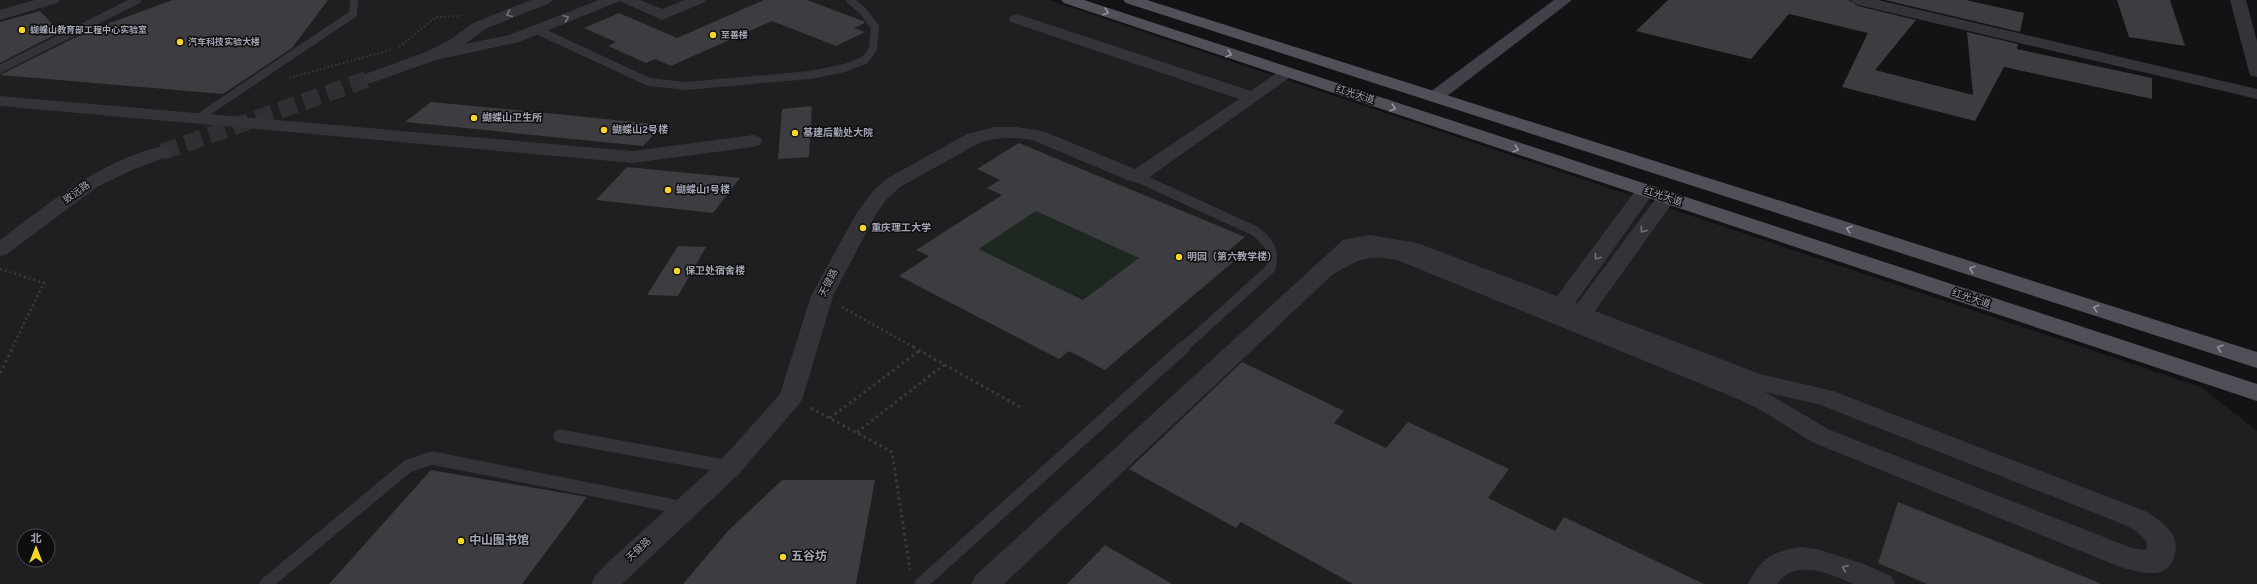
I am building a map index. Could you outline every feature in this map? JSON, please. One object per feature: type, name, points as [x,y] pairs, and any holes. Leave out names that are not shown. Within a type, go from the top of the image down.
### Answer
[{"type":"main road","name":"红光大道","points":[[1069,0],[2257,393]]},
{"type":"main road","points":[[1131,0],[1436,96],[2257,360]]},
{"type":"street","points":[[0,16],[52,0]]},
{"type":"street","points":[[432,56],[456,43],[479,26],[545,0]]},
{"type":"street","points":[[371,78],[432,56],[513,39],[613,0]]},
{"type":"street","points":[[628,0],[662,15],[698,0]]},
{"type":"street","points":[[1436,96],[1564,0]]},
{"type":"street","points":[[1858,0],[2257,94]]},
{"type":"street","points":[[2238,0],[2257,72]]},
{"type":"street","points":[[1017,19],[1252,97]]},
{"type":"street","points":[[479,26],[477,34],[481,39],[513,39]]},
{"type":"street","points":[[1137,177],[1288,73]]},
{"type":"street","points":[[0,101],[633,157],[753,141]]},
{"type":"street","name":"天健路","points":[[605,584],[616,572],[730,467],[791,397],[822,296],[866,214],[879,196],[893,183],[974,138],[994,133],[1016,132],[1036,135],[1137,177]]},
{"type":"street","name":"致远路","points":[[0,250],[90,183],[125,166],[162,152]]},
{"type":"street","points":[[1568,315],[1645,191]]},
{"type":"street","points":[[1568,315],[1666,198]]},
{"type":"street","points":[[985,584],[1324,270],[1350,244],[1364,241],[1382,241],[1410,247],[1768,402],[1821,436],[2130,558],[2144,562],[2156,562],[2160,558],[2161,539],[2146,524],[2134,518],[1824,397],[1754,381],[1568,315]]},
{"type":"street","points":[[1762,584],[1766,572],[1779,562],[1797,559],[1815,559],[1838,565],[1881,584]]},
{"type":"lane","points":[[0,70],[137,0]]},
{"type":"lane","points":[[198,118],[353,14],[354,0]]},
{"type":"lane","points":[[537,30],[649,82],[686,86],[810,75],[845,68],[865,60],[873,49],[875,27],[863,11],[850,0]]},
{"type":"lane","points":[[921,584],[1270,270],[1274,259],[1273,249],[1265,239],[1255,231],[1137,177]]},
{"type":"lane","points":[[560,436],[730,467]]},
{"type":"lane","points":[[266,584],[408,466],[432,458],[685,508]]},
{"type":"path","points":[[399,47],[436,17],[464,16]]},
{"type":"path","points":[[286,79],[391,50]]},
{"type":"path","points":[[0,269],[44,283],[0,373]]},
{"type":"path","points":[[822,296],[1020,407]]},
{"type":"path","points":[[830,418],[919,351]]},
{"type":"path","points":[[856,432],[944,365]]},
{"type":"path","points":[[791,397],[892,452],[911,576]]},
{"type":"shaded area","name":"重庆理工大学","points":[[0,0],[1049,0],[2201,387],[2257,431],[2257,584],[0,584]]},
{"type":"shaded area","points":[[1036,211],[1162,268],[1145,282],[1121,271],[1109,280],[1110,312],[979,249]]},
{"type":"building","name":"汽车科技实验大楼","points":[[173,0],[328,0],[292,48],[223,94],[0,75],[90,30]]},
{"type":"building","name":"至善楼","points":[[764,0],[807,0],[863,21],[865,23],[854,28],[865,32],[836,46],[772,21],[671,66],[655,59],[646,63],[608,46],[616,42],[584,28],[619,13],[677,38]]},
{"type":"building","points":[[1668,0],[1848,0],[1858,6],[1916,20],[1875,70],[1973,95],[1967,32],[2018,44],[2017,49],[2152,78],[2152,99],[2004,67],[1975,121],[1842,87],[1868,33],[1789,14],[1751,59],[1636,31]]},
{"type":"building","points":[[1885,0],[1966,0],[2024,13],[2020,32]]},
{"type":"building","points":[[2117,0],[2170,0],[2185,46],[2129,37]]},
{"type":"building","name":"蝴蝶山教育部工程中心实验室","points":[[40,11],[60,32],[0,63],[0,22]]},
{"type":"building","points":[[431,102],[663,125],[643,146],[405,122]]},
{"type":"building","name":"基建后勤处大院","points":[[812,106],[809,157],[778,159],[782,109]]},
{"type":"building","name":"明园（第六教学楼）","points":[[1019,143],[1245,237],[1221,257],[1233,262],[1105,370],[1069,351],[1059,359],[899,276],[929,256],[916,250],[1002,195],[987,188],[1000,180],[977,169]],"holes":[[[1036,211],[1139,258],[1083,300],[979,249]]]},
{"type":"building","name":"蝴蝶山1号楼","points":[[627,167],[740,178],[713,213],[596,200]]},
{"type":"building","name":"保卫处宿舍楼","points":[[678,246],[706,247],[678,296],[647,295]]},
{"type":"building","points":[[1242,362],[1344,411],[1334,423],[1386,448],[1408,422],[1509,469],[1488,498],[1555,531],[1564,517],[1704,584],[1353,584],[1241,522],[1236,528],[1129,469]]},
{"type":"building","name":"中山图书馆","points":[[431,470],[587,497],[522,584],[329,584]]},
{"type":"building","name":"五谷坊","points":[[782,480],[875,480],[856,584],[683,584],[728,531]]},
{"type":"building","points":[[1898,502],[2100,584],[1927,584],[1878,563]]},
{"type":"building","points":[[1105,545],[1172,584],[1067,584]]},
{"type":"tunnel","points":[[162,152],[371,78]]},
{"type":"place","name":"蝴蝶山教育部工程中心实验室","points":[[22,30]]},
{"type":"place","name":"至善楼","points":[[713,35]]},
{"type":"place","name":"汽车科技实验大楼","points":[[180,42]]},
{"type":"place","name":"蝴蝶山卫生所","points":[[474,118]]},
{"type":"place","name":"蝴蝶山2号楼","points":[[604,130]]},
{"type":"place","name":"基建后勤处大院","points":[[795,133]]},
{"type":"place","name":"蝴蝶山1号楼","points":[[668,190]]},
{"type":"place","name":"重庆理工大学","points":[[863,228]]},
{"type":"place","name":"明园（第六教学楼）","points":[[1179,257]]},
{"type":"place","name":"保卫处宿舍楼","points":[[677,271]]},
{"type":"place","name":"中山图书馆","points":[[461,541]]},
{"type":"place","name":"五谷坊","points":[[783,557]]}]
